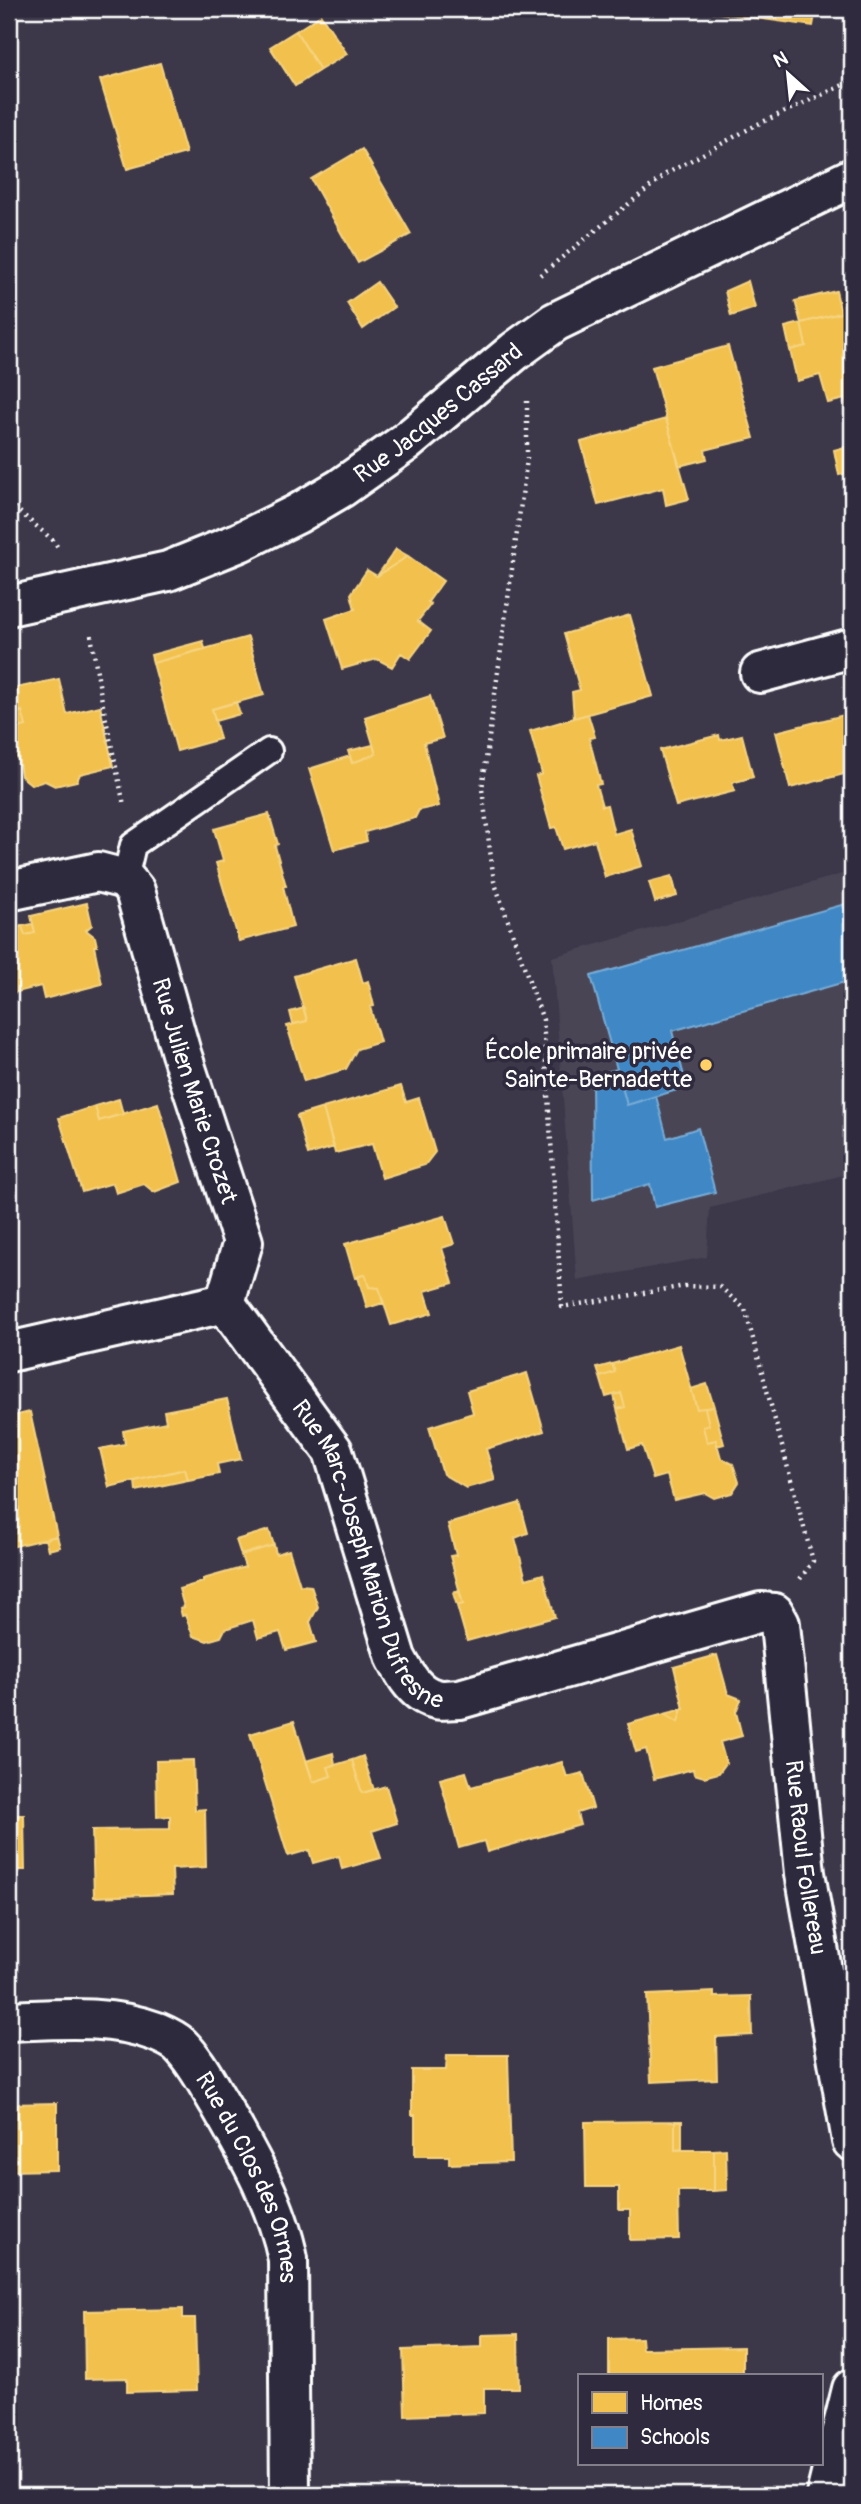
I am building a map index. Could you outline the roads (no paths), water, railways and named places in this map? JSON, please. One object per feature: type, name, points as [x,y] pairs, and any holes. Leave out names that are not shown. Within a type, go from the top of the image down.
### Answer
[{"type":"street","name":"Rue Jacques Cassard","points":[[9,606],[168,570],[240,542],[297,514],[341,488],[406,442],[515,351],[555,322],[852,178]]},
{"type":"street","points":[[760,673],[852,648]]},
{"type":"street","points":[[9,891],[98,872],[129,862]]},
{"type":"street","name":"Rue Julien Marie Crozet","points":[[129,862],[181,1053],[243,1242],[225,1303]]},
{"type":"street","points":[[9,1352],[225,1303]]},
{"type":"street","name":"Rue Marc-Joseph Marion Dufresne","points":[[225,1303],[333,1451],[396,1658],[405,1676],[415,1687],[435,1699],[460,1699],[761,1612],[774,1613]]},
{"type":"street","name":"Rue Raoul Follereau","points":[[774,1613],[780,1624],[805,1873],[852,2141]]},
{"type":"street","name":"Rue du Clos des Ormes","points":[[9,2021],[90,2018],[158,2032],[179,2044],[201,2072],[261,2182],[282,2230],[288,2259],[290,2495]]},
{"type":"street","points":[[825,2495],[852,2389]]},
{"type":"lane","points":[[129,862],[269,751]]},
{"type":"place","name":"École primaire privée Sainte-Bernadette","points":[[706,1065]]}]
